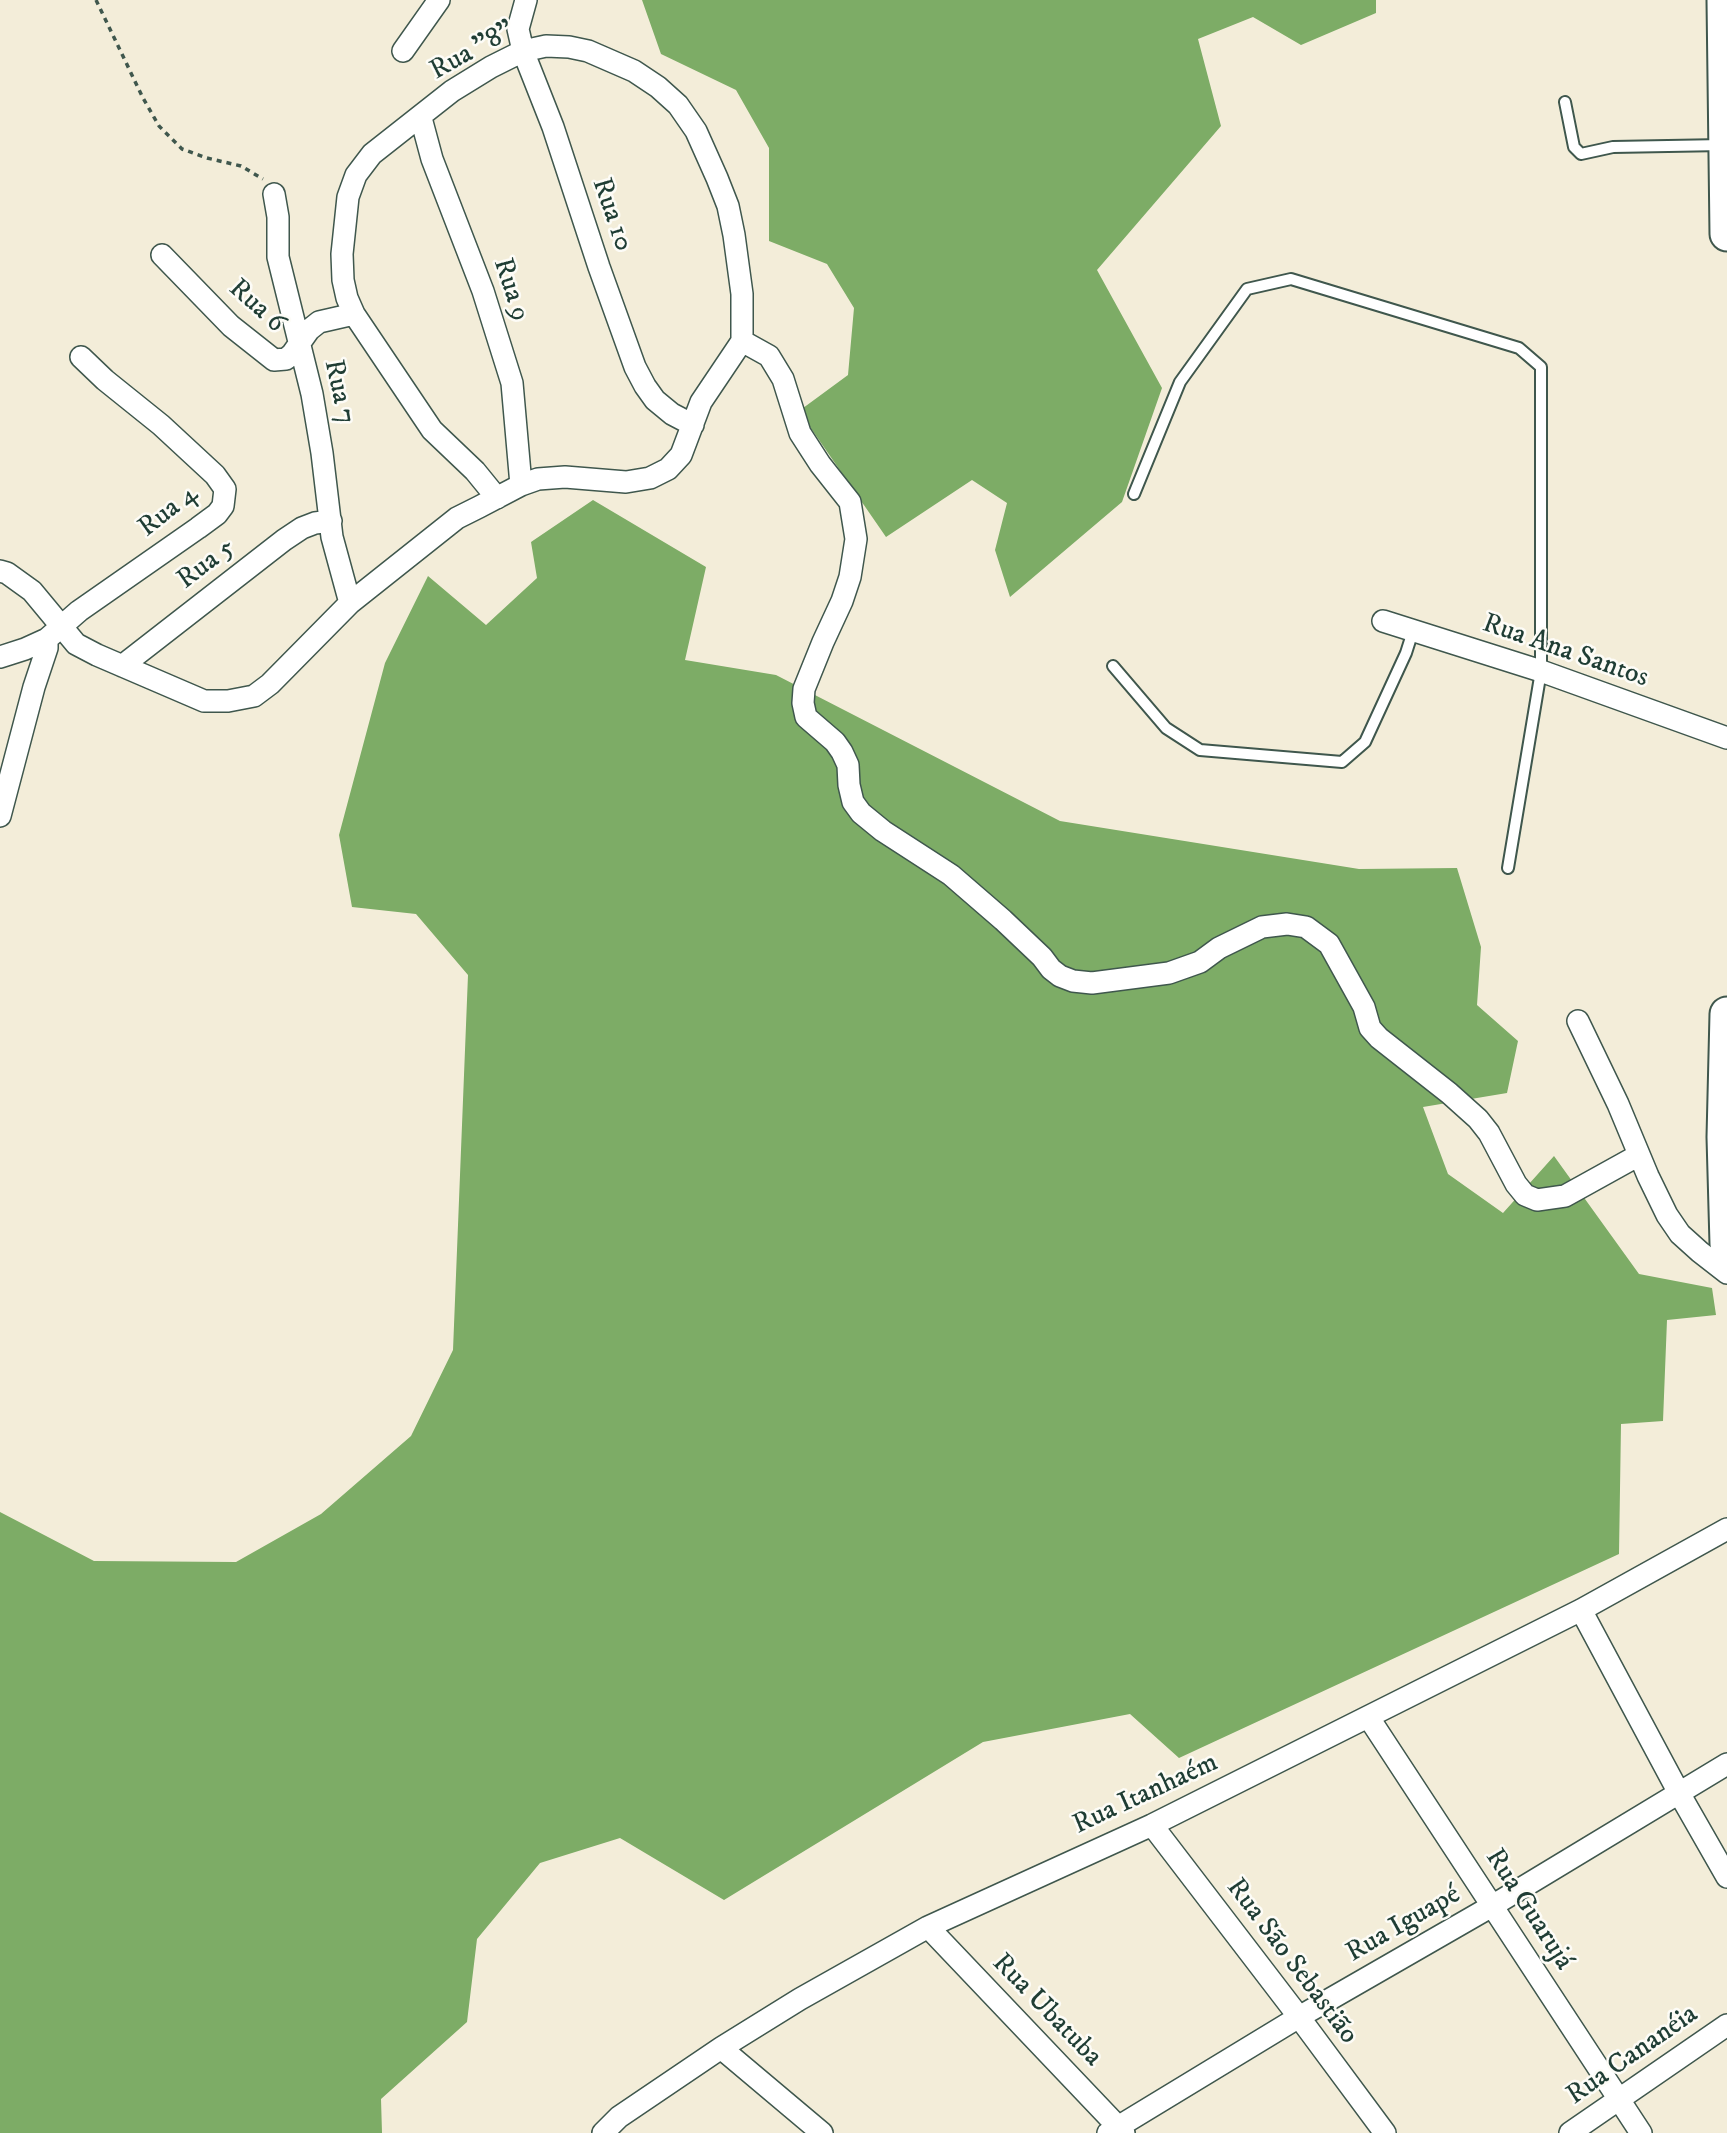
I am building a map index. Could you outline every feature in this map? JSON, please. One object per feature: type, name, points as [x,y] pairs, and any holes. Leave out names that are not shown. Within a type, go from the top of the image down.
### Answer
[{"type":"main road","points":[[1724,0],[1727,234]]},
{"type":"main road","points":[[1727,1014],[1724,1137],[1727,1244]]},
{"type":"street","points":[[403,51],[439,0]]},
{"type":"street","name":"Rua 10","points":[[526,0],[518,29],[523,51],[553,127],[635,367],[655,400],[672,414],[693,425]]},
{"type":"street","name":"Rua \"8\"","points":[[488,503],[475,471],[432,430],[354,314],[343,280],[342,254],[348,198],[356,174],[372,154],[469,80],[523,51],[546,46],[569,47],[588,51],[634,71],[678,105],[696,131],[727,206],[740,274],[742,341]]},
{"type":"street","name":"Rua 9","points":[[421,118],[441,185],[483,291],[512,383],[521,485]]},
{"type":"street","name":"Rua 7","points":[[274,194],[278,217],[278,257],[318,425],[335,547],[350,603]]},
{"type":"street","name":"Rua 6","points":[[162,255],[231,326],[269,357],[280,361],[286,359],[309,330],[319,322],[354,314]]},
{"type":"street","points":[[0,571],[8,573],[32,591],[55,632],[76,644],[204,701],[228,701],[254,696],[270,684],[350,603],[457,518],[538,479],[565,477],[626,482],[650,478],[668,469],[681,455],[701,402],[742,341],[769,356],[783,379],[800,433],[850,502],[856,538],[854,560],[842,601],[822,642],[804,689],[803,703],[806,717],[835,742],[842,752],[848,765],[853,802],[861,813],[883,831],[951,875],[1003,920],[1051,969],[1073,981],[1092,983],[1169,973],[1200,962],[1219,948],[1262,927],[1287,924],[1306,927],[1329,944],[1359,998],[1370,1028],[1478,1119],[1525,1195],[1537,1199],[1565,1196],[1639,1155]]},
{"type":"street","name":"Rua 4","points":[[55,632],[101,595],[217,514],[225,499],[225,489],[215,475],[81,356]]},
{"type":"street","name":"Rua 5","points":[[122,666],[284,540],[302,528],[331,521]]},
{"type":"street","name":"Rua Ana Santos","points":[[1383,621],[1541,671],[1727,738]]},
{"type":"street","points":[[0,657],[25,649],[55,632]]},
{"type":"street","points":[[0,816],[6,767],[55,632]]},
{"type":"street","points":[[1578,1021],[1618,1104],[1657,1196],[1680,1234],[1727,1273]]},
{"type":"street","name":"Rua Itanhaém","points":[[603,2133],[619,2116],[721,2049],[800,1999],[928,1927],[1152,1825],[1369,1718],[1581,1610],[1727,1529]]},
{"type":"street","points":[[1581,1610],[1727,1877]]},
{"type":"street","name":"Rua Guarujá","points":[[1369,1718],[1641,2133]]},
{"type":"street","name":"Rua Iguapé","points":[[1117,2131],[1299,2017],[1492,1906],[1727,1764]]},
{"type":"street","name":"Rua São Sebastião","points":[[1152,1825],[1385,2133]]},
{"type":"street","name":"Rua Ubatuba","points":[[928,1927],[1117,2131]]},
{"type":"street","name":"Rua Cananéia","points":[[1570,2133],[1727,2025]]},
{"type":"street","points":[[721,2049],[822,2133]]},
{"type":"lane","points":[[1565,102],[1574,147],[1581,154],[1613,147],[1726,145]]},
{"type":"lane","points":[[1134,494],[1180,382],[1247,289],[1292,279],[1519,348],[1541,367],[1541,671],[1508,868]]},
{"type":"lane","points":[[1113,666],[1166,728],[1200,750],[1342,762],[1365,742],[1406,653],[1413,631]]},
{"type":"path","points":[[96,0],[159,127],[182,149],[241,166],[262,178],[274,194]]},
{"type":"green space","points":[[642,0],[1376,0],[1376,13],[1301,45],[1253,17],[1198,39],[1221,126],[1097,270],[1162,388],[1122,502],[1010,597],[995,550],[1007,503],[972,480],[886,537],[799,411],[848,375],[854,308],[827,264],[769,241],[769,148],[736,90],[661,54]]},
{"type":"green space","points":[[593,500],[706,567],[685,660],[776,675],[1060,821],[1359,869],[1457,868],[1481,947],[1477,1005],[1518,1041],[1507,1093],[1423,1107],[1448,1174],[1503,1213],[1554,1156],[1639,1274],[1712,1288],[1716,1315],[1667,1320],[1663,1421],[1621,1424],[1619,1554],[1179,1758],[1130,1714],[983,1742],[724,1900],[620,1838],[540,1863],[477,1939],[467,2022],[381,2099],[382,2133],[0,2133],[0,1512],[94,1561],[236,1562],[321,1514],[411,1436],[453,1350],[468,975],[416,914],[352,907],[339,835],[385,663],[428,576],[486,625],[537,578],[531,542]]}]
